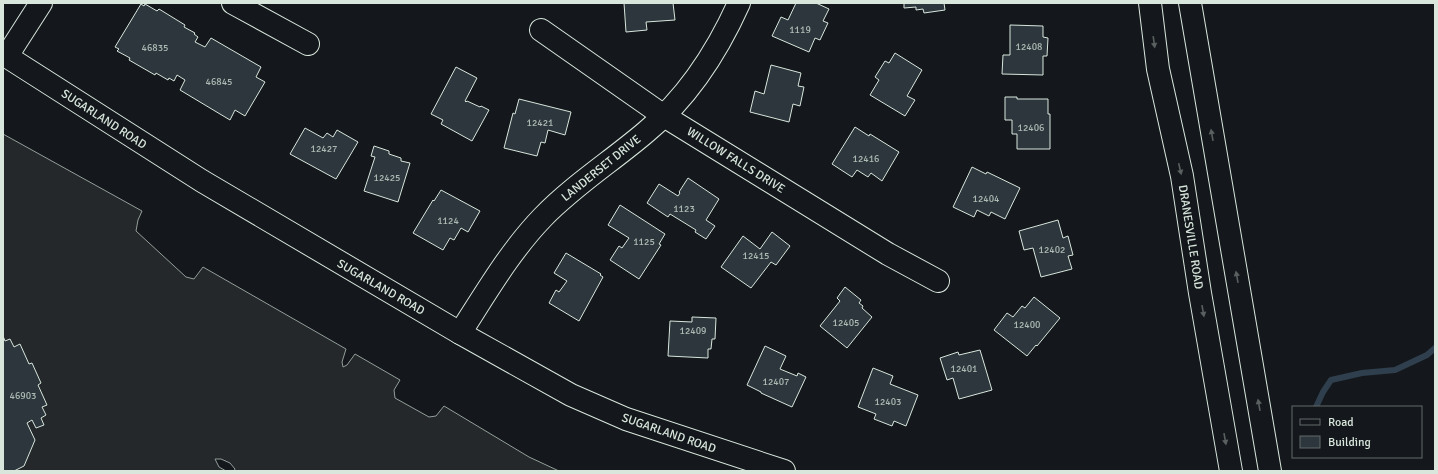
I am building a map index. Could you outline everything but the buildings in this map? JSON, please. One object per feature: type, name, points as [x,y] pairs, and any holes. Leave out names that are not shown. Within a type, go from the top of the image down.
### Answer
[{"type":"street","points":[[5,55],[41,3]]},
{"type":"street","points":[[233,3],[308,44]]},
{"type":"street","name":"LANDERSET DRIVE","points":[[460,333],[514,251],[542,218],[562,199],[646,132],[664,116],[679,99],[706,64],[728,26],[739,3]]},
{"type":"street","name":"DRANESVILLE ROAD","points":[[1150,3],[1158,69],[1182,176],[1200,293],[1231,471]]},
{"type":"street","points":[[1190,3],[1270,471]]},
{"type":"street","name":"WILLOW FALLS DRIVE","points":[[541,30],[664,116],[888,254],[938,280]]},
{"type":"street","name":"SUGARLAND ROAD","points":[[5,55],[202,181],[460,333],[571,395],[626,420],[784,471]]},
{"type":"shaded area","points":[[3,134],[142,211],[138,220],[136,231],[186,277],[194,279],[203,267],[346,349],[342,362],[343,367],[347,365],[355,354],[400,380],[394,390],[395,398],[429,417],[436,416],[444,406],[529,457],[559,471],[234,471],[235,469],[230,463],[221,459],[215,459],[219,467],[226,471],[3,471]]},
{"type":"waterway","points":[[1316,406],[1331,380],[1362,373],[1395,370],[1427,355],[1435,348]]}]
